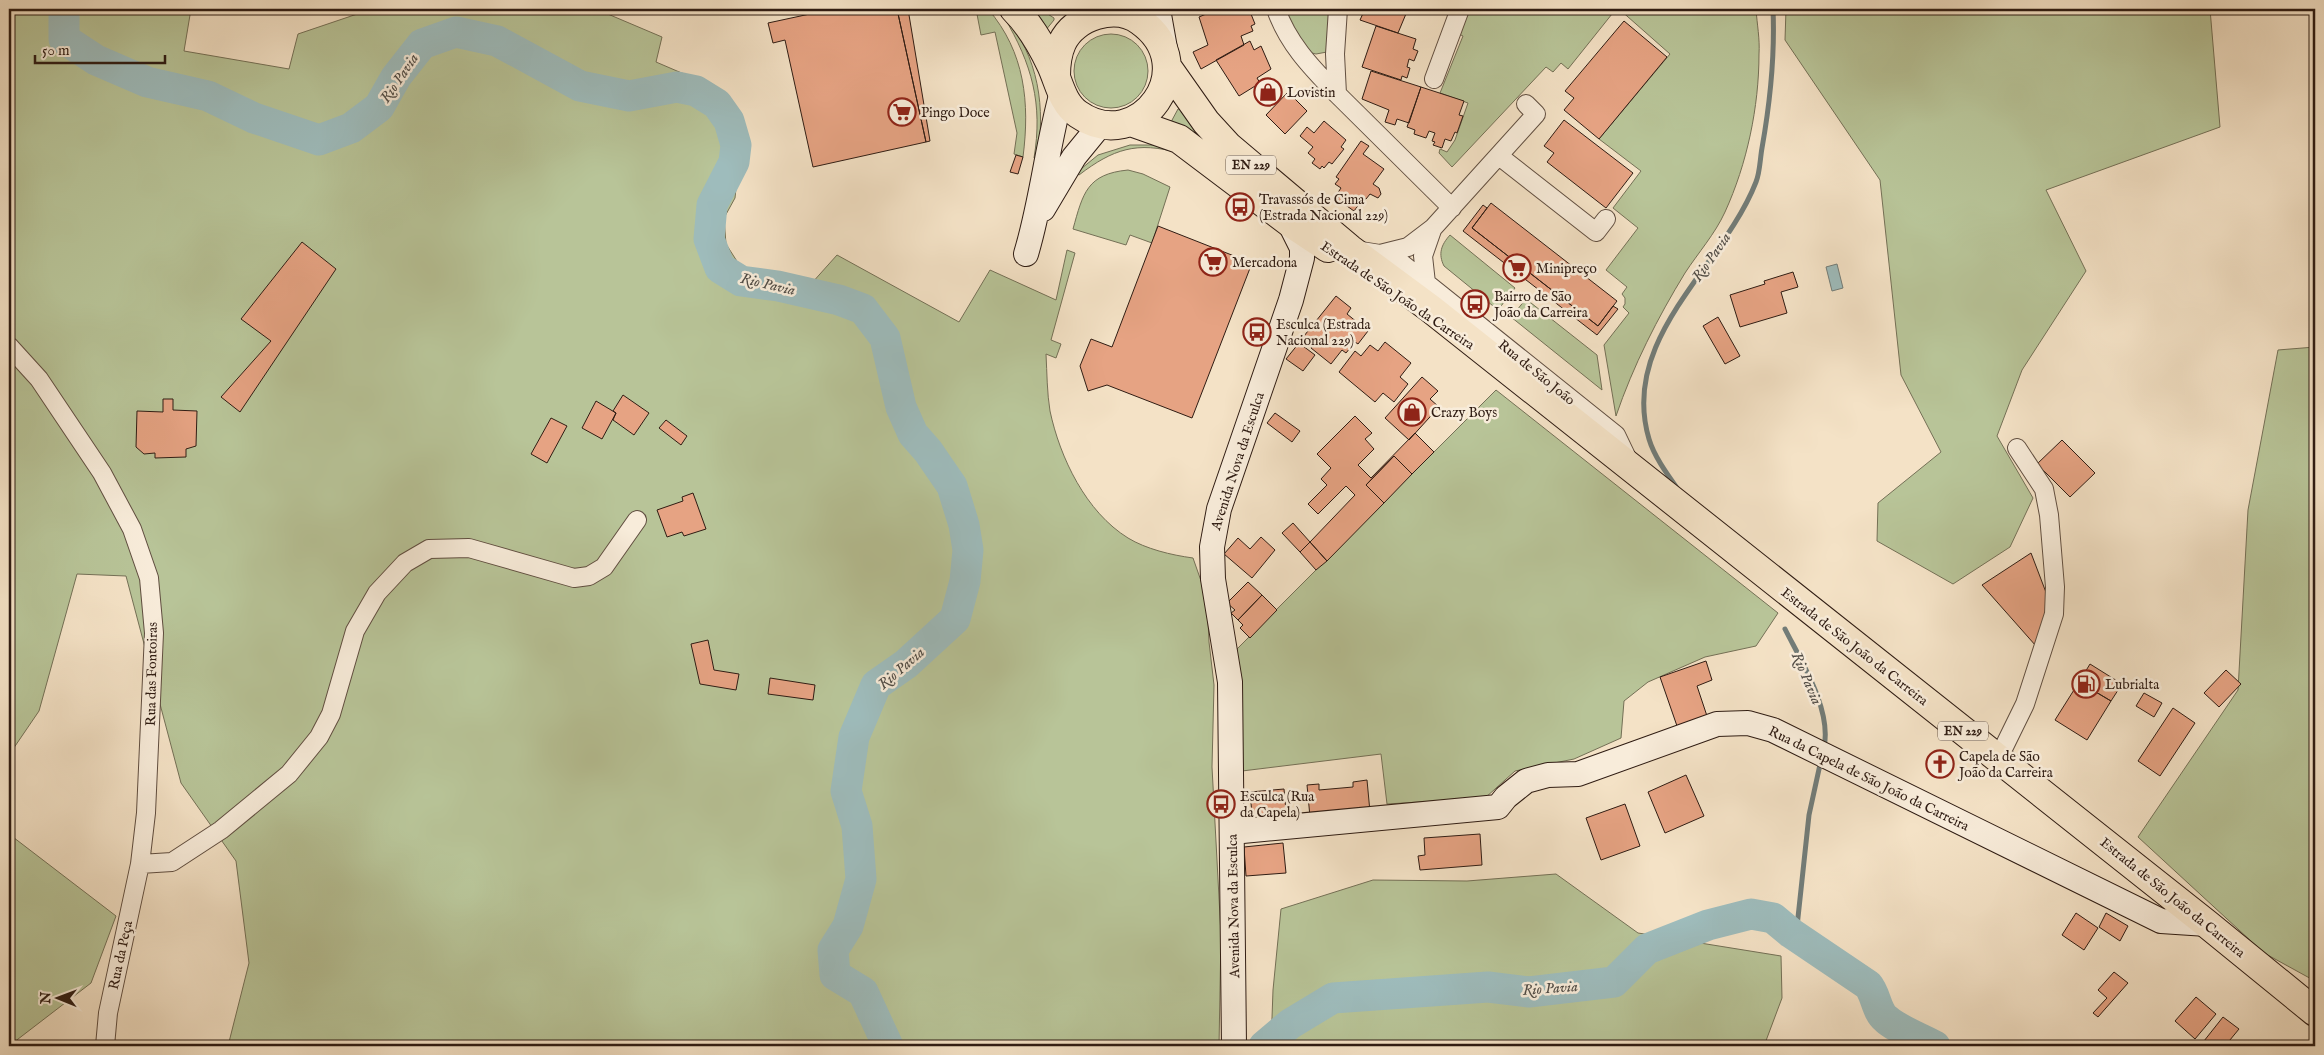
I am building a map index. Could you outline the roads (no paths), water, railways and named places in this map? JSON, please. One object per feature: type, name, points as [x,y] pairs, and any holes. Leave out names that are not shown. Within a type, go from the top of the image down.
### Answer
[{"type":"main road","name":"EN 229","points":[[1014,9],[1042,47],[1068,104],[1077,113],[1101,124],[1116,125],[1131,122],[1144,115],[1154,106],[1164,88],[1167,61],[1150,28],[1137,18],[1121,13],[1092,12],[1074,27],[1063,41],[1057,58],[1059,84]]},
{"type":"main road","name":"Estrada de São João da Carreira","points":[[1167,61],[1206,122],[1228,146],[1347,253],[1433,320],[1488,357],[1634,471],[2291,992]]},
{"type":"main road","name":"Estrada de São João da Carreira","points":[[1131,122],[1179,139],[1289,222],[1347,253]]},
{"type":"main road","name":"EN 229","points":[[2291,992],[2315,1004]]},
{"type":"main road","name":"EN 229","points":[[2291,992],[2315,1012]]},
{"type":"street","points":[[1158,9],[1167,61]]},
{"type":"street","points":[[1276,9],[1280,22],[1300,55],[1452,208]]},
{"type":"street","points":[[1337,94],[1335,54],[1338,9]]},
{"type":"street","points":[[1434,79],[1460,9]]},
{"type":"street","points":[[1026,254],[1036,221],[1059,84]]},
{"type":"street","name":"Rua de São João","points":[[1347,253],[1380,254],[1400,250],[1415,244],[1452,208],[1536,114],[1526,104]]},
{"type":"street","points":[[1036,221],[1074,157],[1101,124]]},
{"type":"street","points":[[1499,156],[1596,232],[1606,219]]},
{"type":"street","name":"Avenida Nova da Esculca","points":[[1234,1046],[1230,682],[1213,579],[1213,537],[1219,509],[1291,300],[1302,258],[1302,248],[1289,222]]},
{"type":"street","name":"Rua de São João","points":[[1426,283],[1423,256],[1433,228]]},
{"type":"street","name":"Avenida Nova da Esculca","points":[[1291,300],[1314,265],[1326,256],[1347,253]]},
{"type":"street","name":"Rua de São João","points":[[1380,254],[1400,262],[1616,435],[1634,471]]},
{"type":"street","name":"Rua das Fontoiras","points":[[9,346],[39,379],[102,473],[132,529],[148,578],[154,632],[146,813],[140,864]]},
{"type":"street","points":[[1998,759],[2025,704],[2054,614],[2055,588],[2049,515],[2044,489],[2017,448]]},
{"type":"street","points":[[140,864],[172,862],[221,830],[289,774],[319,738],[331,714],[355,630],[377,593],[405,563],[429,549],[469,548],[574,578],[589,576],[604,567],[637,520]]},
{"type":"street","name":"Rua da Capela de São João da Carreira","points":[[1232,832],[1498,807],[1506,797],[1526,780],[1548,775],[1578,774],[1716,724],[1748,723],[1773,730],[2160,922],[2207,924]]},
{"type":"street","name":"Rua da Peça","points":[[105,1046],[108,1013],[140,864]]},
{"type":"water","points":[[1837,264],[1843,288],[1832,291],[1826,267]]},
{"type":"waterway","name":"Rio Pavia","points":[[64,9],[64,39],[96,60],[147,82],[208,96],[254,118],[319,140],[351,128],[379,107],[396,77],[422,44],[456,32],[497,41],[580,86],[629,96],[677,87],[696,91],[717,104],[729,121],[736,145],[734,162],[712,205],[709,239],[720,268],[741,281],[778,286],[839,300],[863,309],[885,338],[901,407],[913,434],[928,451],[952,486],[964,525],[968,550],[965,581],[955,619],[906,664],[876,685],[854,737],[846,791],[857,826],[861,879],[848,926],[833,950],[835,975],[863,992],[888,1046]]},
{"type":"waterway","name":"Rio Pavia","points":[[1677,488],[1657,458],[1649,439],[1644,402],[1648,368],[1661,336],[1679,304],[1741,213],[1756,182],[1771,79],[1773,9]]},
{"type":"waterway","name":"Rio Pavia","points":[[1785,629],[1814,686],[1824,717],[1824,747]]},
{"type":"waterway","name":"Rio Pavia","points":[[1796,936],[1809,815],[1821,760]]},
{"type":"waterway","name":"Rio Pavia","points":[[1264,1046],[1290,1024],[1333,998],[1488,987],[1529,992],[1614,982],[1647,949],[1708,925],[1751,914],[1773,918],[1791,933],[1868,985],[1880,1012],[1886,1019],[1935,1046]]},
{"type":"place","name":"Lovistin","points":[[1268,92]]},
{"type":"place","name":"Pingo Doce","points":[[902,112]]},
{"type":"place","name":"Travassós de Cima (Estrada Nacional 229)","points":[[1240,207]]},
{"type":"place","name":"Mercadona","points":[[1213,262]]},
{"type":"place","name":"Minipreço","points":[[1517,268]]},
{"type":"place","name":"Bairro de São João da Carreira","points":[[1475,304]]},
{"type":"place","name":"Esculca (Estrada Nacional 229)","points":[[1257,332]]},
{"type":"place","name":"Crazy Boys","points":[[1412,412]]},
{"type":"place","name":"Lubrialta","points":[[2086,684]]},
{"type":"place","name":"Capela de São João da Carreira","points":[[1940,764]]},
{"type":"place","name":"Esculca (Rua da Capela)","points":[[1221,804]]}]
